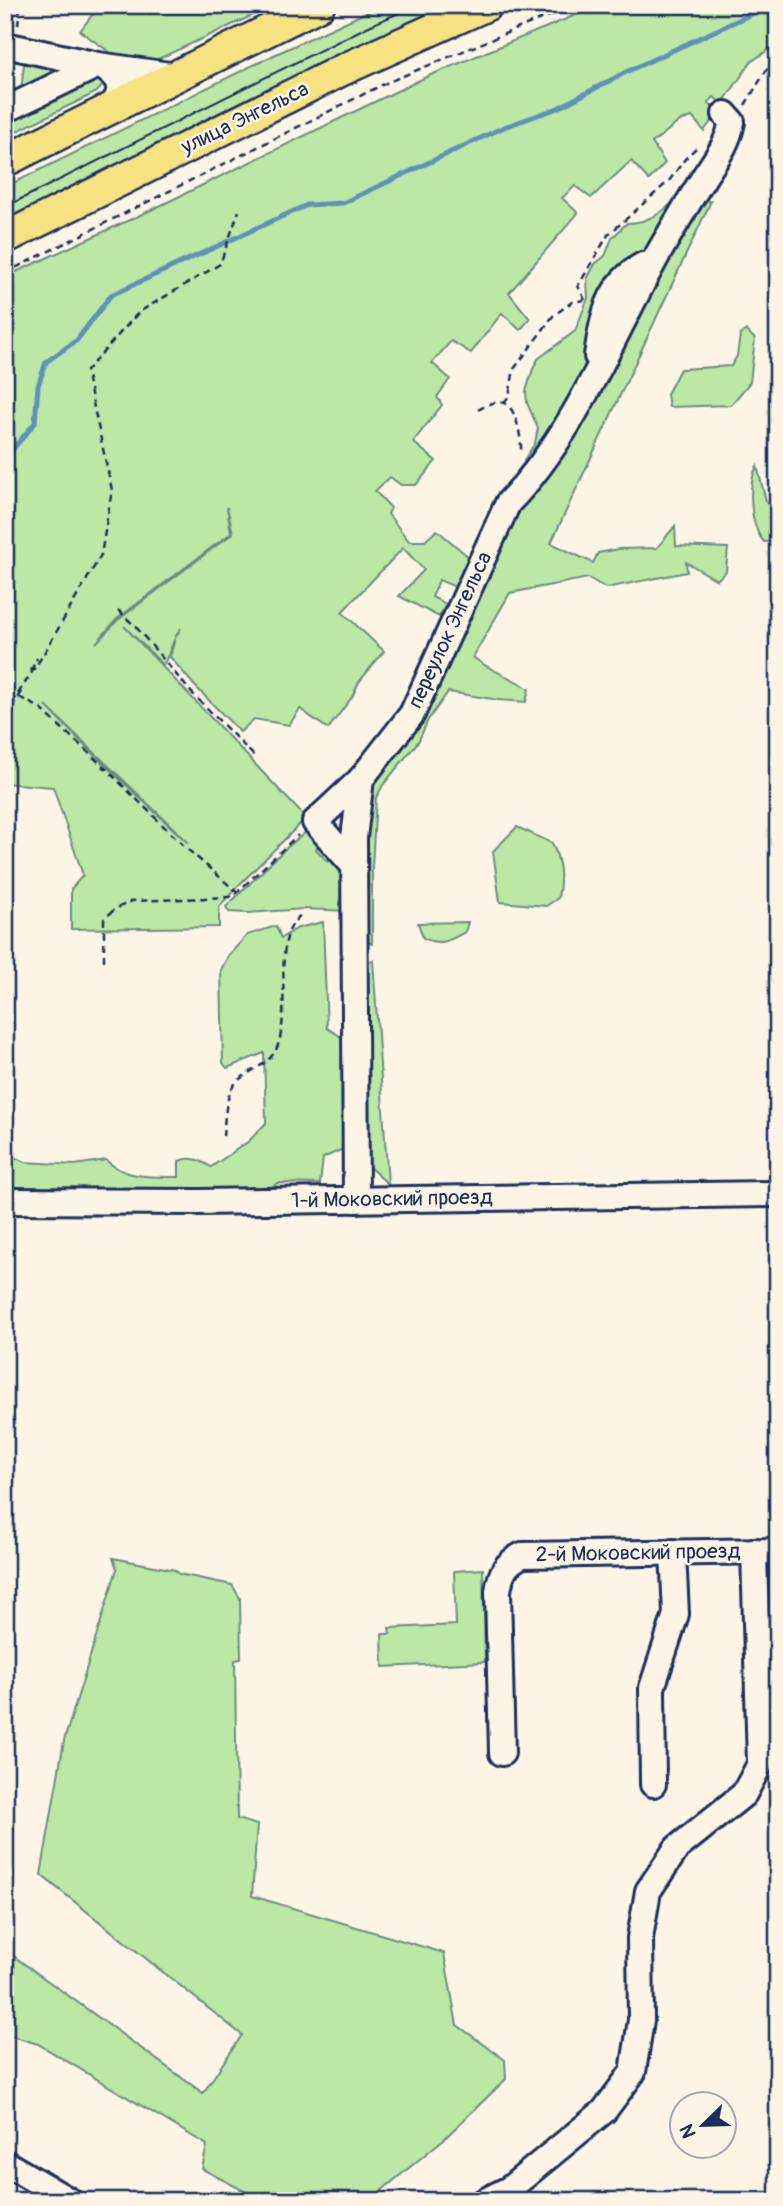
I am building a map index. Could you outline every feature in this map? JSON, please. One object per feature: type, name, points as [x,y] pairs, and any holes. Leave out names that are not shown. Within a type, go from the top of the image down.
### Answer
[{"type":"main road","points":[[5,162],[319,5]]},
{"type":"main road","name":"улица Энгельса","points":[[5,237],[340,71],[487,5]]},
{"type":"street","points":[[10,46],[98,65],[177,76]]},
{"type":"street","points":[[5,110],[98,65]]},
{"type":"street","points":[[98,65],[116,77],[119,87],[118,97],[112,106],[102,113]]},
{"type":"street","name":"переулок Энгельса","points":[[315,822],[360,779],[412,714],[508,503],[528,482],[582,404],[649,270],[724,149],[729,118]]},
{"type":"street","points":[[591,384],[603,315],[627,273],[643,265],[649,270]]},
{"type":"street","points":[[356,1200],[354,838],[360,779]]},
{"type":"street","points":[[315,822],[354,866]]},
{"type":"street","name":"1-й Моковский проезд","points":[[5,1200],[199,1202],[778,1194]]},
{"type":"street","name":"2-й Моковский проезд","points":[[485,2201],[509,2189],[604,2111],[632,2072],[641,2020],[640,1938],[648,1892],[677,1848],[744,1794],[760,1764],[766,1551],[522,1555],[508,1562],[501,1574],[499,1591],[502,1753]]},
{"type":"street","points":[[653,1784],[652,1688],[676,1614],[673,1552]]},
{"type":"street","points":[[5,2163],[70,2201]]},
{"type":"path","points":[[10,46],[20,6],[25,5]]},
{"type":"path","points":[[5,272],[386,83],[543,18],[583,5]]},
{"type":"path","points":[[729,118],[750,98],[778,51]]},
{"type":"path","points":[[601,330],[578,286],[608,235],[669,181],[701,143]]},
{"type":"path","points":[[5,716],[101,555],[112,490],[86,371],[139,312],[220,264],[240,211]]},
{"type":"path","points":[[504,403],[509,396],[514,369],[553,316],[572,302],[585,300]]},
{"type":"path","points":[[478,410],[491,403],[504,403],[511,407],[519,427],[521,455]]},
{"type":"path","points":[[118,610],[136,627],[191,692],[256,758]]},
{"type":"path","points":[[5,716],[19,697],[37,659]]},
{"type":"path","points":[[19,697],[40,708],[186,848],[237,892]]},
{"type":"path","points":[[104,961],[104,919],[115,909],[132,901],[232,897],[292,839],[315,822]]},
{"type":"path","points":[[223,1136],[233,1085],[267,1063],[278,1046],[285,1006],[286,943],[291,927],[301,914]]},
{"type":"green space","points":[[275,5],[156,60],[111,53],[80,31],[99,6]]},
{"type":"green space","points":[[382,5],[455,5],[5,224],[5,187]]},
{"type":"green space","points":[[600,5],[778,5],[778,43],[751,62],[722,104],[714,97],[708,103],[718,112],[704,131],[692,117],[680,121],[652,143],[665,163],[649,180],[631,161],[591,198],[575,186],[562,198],[578,213],[509,293],[530,319],[520,330],[502,313],[471,353],[451,341],[432,363],[450,379],[437,397],[442,405],[413,442],[436,461],[416,485],[401,485],[390,477],[375,491],[391,508],[388,514],[409,541],[425,541],[437,530],[470,558],[458,588],[439,580],[432,597],[446,604],[439,617],[399,596],[424,570],[403,548],[342,612],[384,651],[359,682],[352,697],[328,729],[300,709],[289,725],[254,719],[240,732],[170,657],[175,639],[163,665],[124,626],[306,818],[219,907],[219,927],[71,929],[71,889],[83,875],[53,787],[5,783],[5,277],[149,211],[426,77]],"holes":[[[227,507],[233,533],[118,620],[96,643],[117,619],[231,533]],[[46,706],[187,841],[92,753]]]},
{"type":"green space","points":[[25,55],[64,70],[21,91]]},
{"type":"green space","points":[[89,77],[103,80],[104,84],[97,92],[5,137],[5,118]]},
{"type":"green space","points":[[679,194],[668,230],[598,309],[593,308],[590,317],[594,332],[591,369],[529,469],[524,460],[535,443],[538,428],[527,403],[526,391],[538,359],[575,331],[588,298],[587,279],[595,264],[605,256],[612,238],[627,223],[656,215],[669,206]]},
{"type":"green space","points":[[711,201],[551,543],[593,563],[598,553],[619,549],[657,548],[675,526],[676,546],[728,548],[726,571],[717,580],[686,562],[687,572],[606,588],[588,578],[510,593],[473,657],[529,689],[526,702],[448,692],[428,720],[418,742],[383,785],[376,798],[372,867],[372,944],[363,940],[367,793],[496,547],[694,202]]},
{"type":"green space","points":[[746,330],[755,339],[750,382],[731,405],[669,407],[667,394],[680,369],[731,366],[737,356],[740,335]]},
{"type":"green space","points":[[757,466],[766,501],[772,511],[778,511],[778,542],[764,542],[753,516],[751,494]]},
{"type":"green space","points":[[517,827],[552,843],[555,850],[560,870],[558,898],[546,906],[500,902],[493,851]]},
{"type":"green space","points":[[311,828],[320,842],[316,849],[328,862],[339,854],[347,864],[348,911],[304,909],[229,912],[226,907],[285,849]]},
{"type":"green space","points":[[323,922],[327,1028],[348,1041],[350,1103],[343,1149],[323,1158],[320,1184],[277,1183],[268,1190],[5,1189],[5,1153],[25,1162],[75,1165],[106,1160],[131,1174],[179,1177],[179,1161],[196,1160],[211,1167],[249,1141],[266,1123],[264,1053],[227,1068],[223,1063],[221,970],[228,956],[247,935],[276,926],[281,938],[298,928]]},
{"type":"green space","points":[[468,922],[465,932],[440,942],[423,938],[418,923]]},
{"type":"green space","points":[[373,960],[388,1184],[367,1165],[367,962]]},
{"type":"green space","points":[[113,1558],[232,1585],[240,1598],[241,1659],[235,1660],[237,1819],[257,1825],[252,1896],[444,1953],[457,2025],[505,2060],[506,2079],[445,2138],[369,2201],[284,2201],[248,2193],[202,2169],[207,2145],[38,2044],[5,2034],[5,1950],[203,2093],[242,2035],[41,1875],[64,1741],[117,1569]]},
{"type":"green space","points":[[483,1569],[485,1662],[383,1667],[382,1634],[390,1634],[389,1628],[456,1625],[454,1571]]},
{"type":"waterway","points":[[5,458],[35,423],[38,386],[46,362],[77,340],[111,295],[307,205],[343,203],[504,127],[558,108],[628,71],[771,5]]},
{"type":"tram line","points":[[5,207],[369,26],[417,5]]}]
